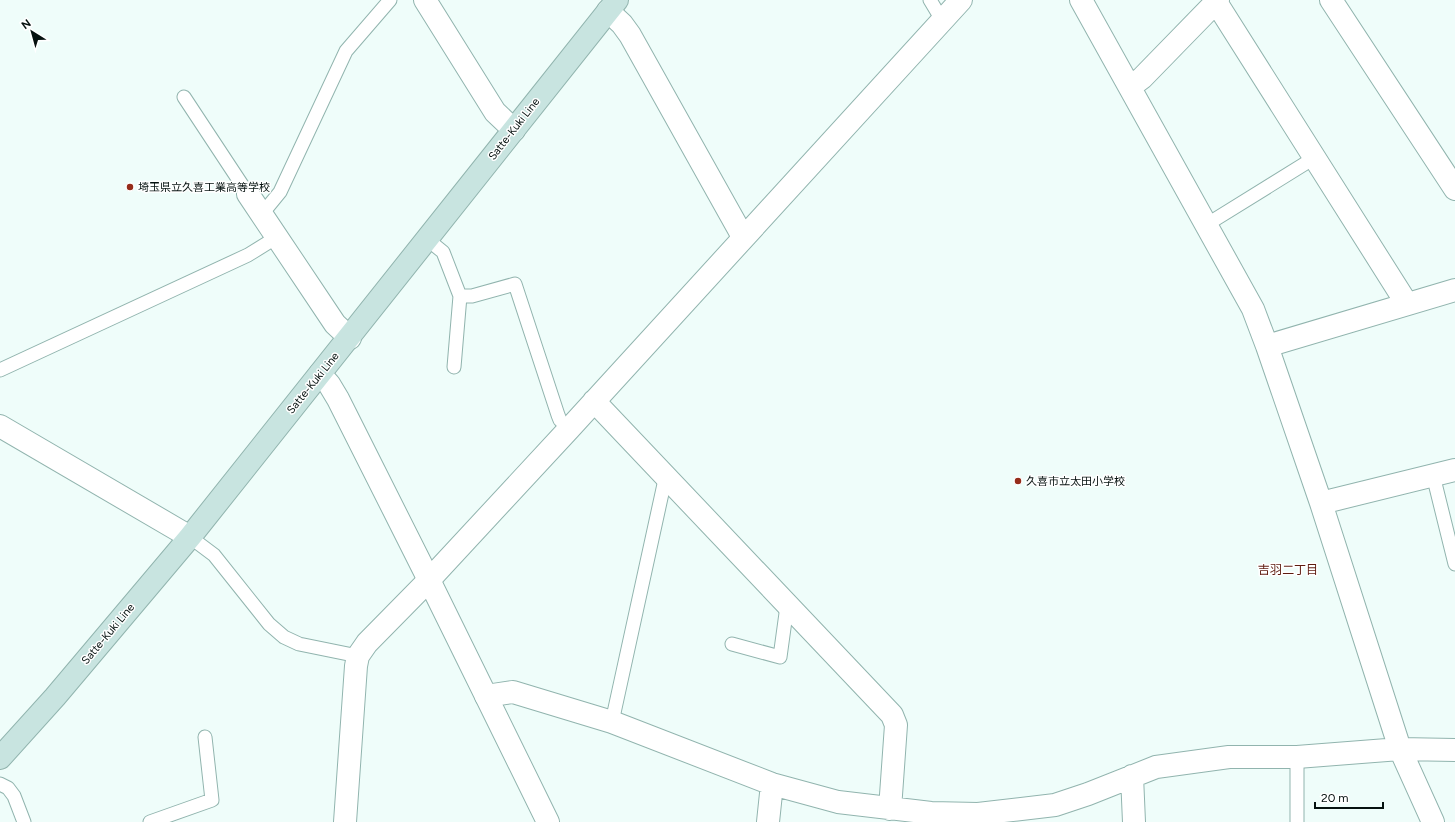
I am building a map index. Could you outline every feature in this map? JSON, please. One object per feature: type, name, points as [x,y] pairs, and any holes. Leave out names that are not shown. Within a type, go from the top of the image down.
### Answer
[{"type":"main road","name":"Satte-Kuki Line","points":[[0,758],[55,697],[190,537],[350,338],[612,5]]},
{"type":"street","points":[[425,0],[494,112],[514,130]]},
{"type":"street","points":[[344,822],[356,666],[358,656],[367,643],[429,580],[569,429],[742,237],[960,0]]},
{"type":"street","points":[[1331,0],[1455,189]]},
{"type":"street","points":[[1130,87],[1142,78],[1217,1],[1314,158],[1407,304]]},
{"type":"street","points":[[1087,3],[1130,87],[1253,309],[1322,503],[1400,748],[1433,822]]},
{"type":"street","points":[[612,5],[742,237]]},
{"type":"street","points":[[248,194],[335,324],[350,338]]},
{"type":"street","points":[[1267,346],[1455,290]]},
{"type":"street","points":[[320,374],[333,391],[429,580],[548,822]]},
{"type":"street","points":[[594,401],[666,475],[787,606],[892,715],[896,725],[890,809]]},
{"type":"street","points":[[0,426],[190,537]]},
{"type":"street","points":[[1322,503],[1455,470]]},
{"type":"street","points":[[486,696],[513,692],[612,722],[772,784],[838,802],[978,818],[1055,805],[1088,794],[1156,767],[1229,757],[1298,757],[1400,748],[1455,750]]},
{"type":"street","points":[[1132,776],[1134,822]]},
{"type":"street","points":[[768,822],[772,784]]},
{"type":"lane","points":[[262,214],[280,192],[346,51],[390,0]]},
{"type":"lane","points":[[930,0],[942,20]]},
{"type":"lane","points":[[184,97],[248,194]]},
{"type":"lane","points":[[1206,224],[1314,158]]},
{"type":"lane","points":[[0,370],[248,255],[277,237]]},
{"type":"lane","points":[[427,239],[443,252],[460,296],[454,367]]},
{"type":"lane","points":[[460,296],[472,296],[515,284],[558,415],[560,420],[569,429]]},
{"type":"lane","points":[[612,722],[666,475]]},
{"type":"lane","points":[[1434,475],[1455,564]]},
{"type":"lane","points":[[190,537],[214,555],[269,624],[284,637],[299,644],[358,656]]},
{"type":"lane","points":[[732,644],[780,657],[787,606]]},
{"type":"lane","points":[[150,822],[212,800],[205,737]]},
{"type":"lane","points":[[1297,822],[1298,757]]},
{"type":"lane","points":[[0,784],[8,788],[14,796],[24,822]]},
{"type":"place","name":"埼玉県立久喜工業高等学校","points":[[130,187]]},
{"type":"place","name":"久喜市立太田小学校","points":[[1018,481]]},
{"type":"district","name":"吉羽二丁目","points":[[1288,570]]}]
